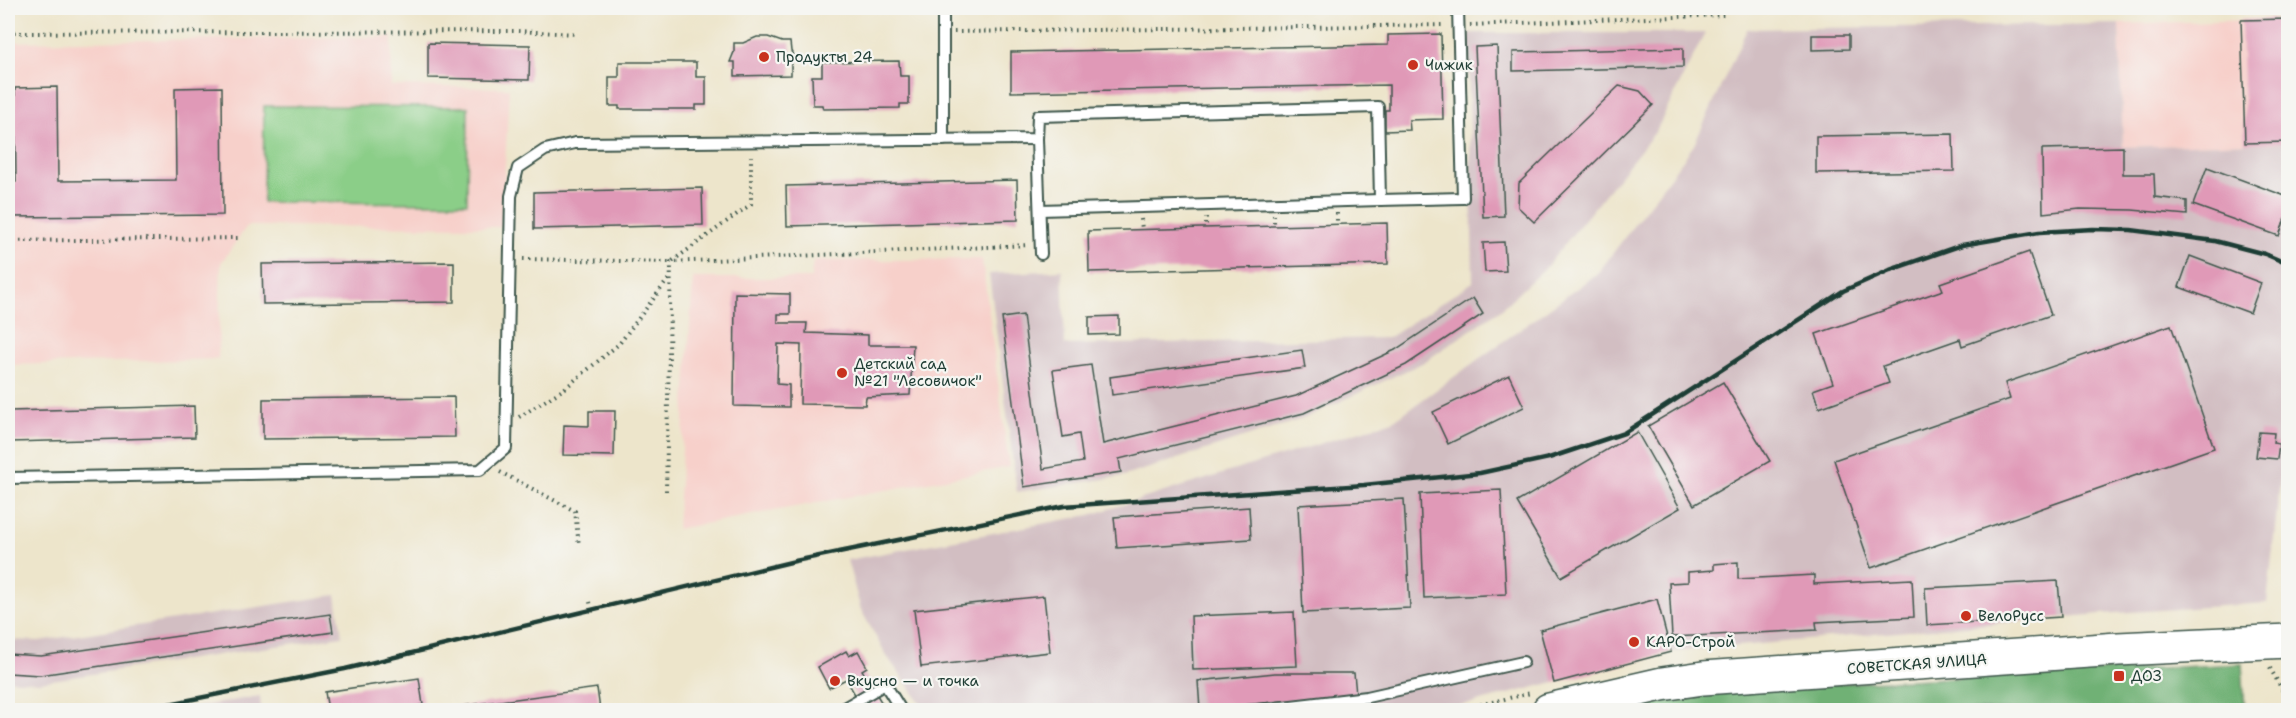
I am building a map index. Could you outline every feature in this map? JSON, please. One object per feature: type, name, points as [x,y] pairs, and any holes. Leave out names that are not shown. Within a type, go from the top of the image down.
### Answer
[{"type":"main road","name":"СОВЕТСКАЯ УЛИЦА","points":[[1546,700],[1703,678],[2106,650],[2289,641]]},
{"type":"lane","points":[[943,8],[943,140]]},
{"type":"lane","points":[[1040,210],[1463,198],[1458,8]]},
{"type":"lane","points":[[1041,250],[1036,139],[1038,116],[1378,107],[1380,200]]},
{"type":"lane","points":[[8,478],[480,470],[506,448],[511,196],[518,168],[545,150],[575,143],[1036,139]]},
{"type":"lane","points":[[1258,711],[1367,697],[1523,662]]},
{"type":"lane","points":[[844,711],[844,708],[885,684],[901,711]]},
{"type":"path","points":[[943,32],[1459,25],[1725,15]]},
{"type":"path","points":[[8,33],[517,31],[577,34]]},
{"type":"path","points":[[666,491],[671,262],[750,204],[752,142]]},
{"type":"path","points":[[8,241],[238,238]]},
{"type":"path","points":[[510,259],[671,262],[1041,250]]},
{"type":"path","points":[[506,425],[564,389],[619,344],[670,276]]},
{"type":"path","points":[[486,465],[575,511],[579,546]]},
{"type":"path","points":[[2270,668],[2289,700]]},
{"type":"path","points":[[1457,711],[1546,700]]},
{"type":"shaded area","points":[[2288,19],[2288,142],[2123,147],[2119,24]]},
{"type":"shaded area","points":[[2119,24],[2123,147],[2288,142],[2288,407],[2267,603],[2101,614],[1671,652],[1473,703],[1432,710],[926,710],[886,655],[861,610],[847,560],[1090,515],[1393,421],[1598,273],[1694,145],[1747,29]]},
{"type":"shaded area","points":[[1468,33],[1705,33],[1656,131],[1547,266],[1501,309],[1424,362],[1305,418],[1124,476],[1017,492],[989,274],[1062,270],[1065,345],[1388,338],[1473,282]]},
{"type":"shaded area","points":[[392,37],[391,86],[509,88],[502,227],[247,226],[221,263],[218,359],[8,365],[8,42]]},
{"type":"shaded area","name":"Детский сад №21 \"Лесовичок\"","points":[[982,259],[1009,467],[677,529],[693,278],[811,278],[813,261]]},
{"type":"shaded area","points":[[336,595],[342,636],[39,682],[8,680],[8,640],[39,641]]},
{"type":"shaded area","points":[[260,696],[261,710],[180,710]]},
{"type":"green space","points":[[264,106],[468,107],[467,203],[263,202]]},
{"type":"green space","points":[[2242,664],[2245,710],[1604,710],[1722,689]]},
{"type":"building","points":[[2288,19],[2288,142],[2245,143],[2241,20]]},
{"type":"building","points":[[1441,34],[1443,119],[1409,120],[1410,130],[1385,131],[1385,110],[1389,110],[1389,85],[1011,92],[1011,52],[1388,45],[1388,35]]},
{"type":"building","points":[[1812,35],[1849,35],[1849,49],[1812,50]]},
{"type":"building","points":[[757,37],[790,42],[796,61],[791,61],[791,75],[735,76],[735,62],[730,62],[734,52],[734,43],[743,43]]},
{"type":"building","points":[[428,43],[530,45],[529,80],[428,78]]},
{"type":"building","points":[[1497,46],[1504,216],[1483,217],[1475,47]]},
{"type":"building","points":[[1683,48],[1683,67],[1513,71],[1513,52]]},
{"type":"building","points":[[899,61],[900,76],[909,76],[909,104],[900,104],[900,108],[823,109],[822,105],[813,105],[812,76],[822,76],[822,62]]},
{"type":"building","points":[[619,62],[696,62],[696,77],[706,77],[706,105],[696,105],[696,109],[619,109],[619,106],[609,106],[609,77],[619,77]]},
{"type":"building","points":[[1619,86],[1640,91],[1653,105],[1534,222],[1518,207],[1519,183]]},
{"type":"building","points":[[57,87],[58,181],[176,180],[175,88],[222,87],[223,215],[9,217],[8,182],[16,182],[15,88]]},
{"type":"building","points":[[1953,134],[1954,171],[1816,173],[1816,136]]},
{"type":"building","points":[[2123,147],[2123,174],[2154,174],[2155,197],[2187,201],[2187,215],[2132,210],[2080,209],[2043,213],[2042,149]]},
{"type":"building","points":[[2207,167],[2288,197],[2288,210],[2279,236],[2193,205]]},
{"type":"building","points":[[1017,180],[1018,220],[787,226],[786,186]]},
{"type":"building","points":[[702,188],[703,225],[534,229],[534,192]]},
{"type":"building","points":[[1387,223],[1388,264],[1089,272],[1088,231]]},
{"type":"building","points":[[1504,242],[1506,271],[1485,272],[1483,243]]},
{"type":"building","points":[[2029,252],[2051,315],[1962,346],[1960,339],[1883,366],[1889,383],[1819,408],[1813,390],[1833,383],[1816,334],[1943,290],[1940,283]]},
{"type":"building","points":[[2190,256],[2261,283],[2250,313],[2179,287]]},
{"type":"building","points":[[454,262],[454,302],[263,304],[262,264]]},
{"type":"building","points":[[735,293],[790,294],[790,314],[778,314],[778,323],[807,323],[806,333],[868,335],[868,345],[913,345],[910,395],[866,397],[865,405],[800,404],[801,345],[778,344],[777,384],[789,385],[789,407],[734,406]]},
{"type":"building","points":[[1473,298],[1483,314],[1406,365],[1304,413],[1119,459],[1121,472],[1024,487],[1002,318],[1023,315],[1043,469],[1083,462],[1079,434],[1063,437],[1053,370],[1091,365],[1103,444],[1296,396],[1395,350]]},
{"type":"building","points":[[1119,316],[1119,334],[1089,335],[1089,317]]},
{"type":"building","points":[[2171,325],[2214,448],[1871,568],[1834,460],[2010,399],[2005,383]]},
{"type":"building","points":[[1302,350],[1305,368],[1112,395],[1110,377]]},
{"type":"building","points":[[1509,375],[1524,407],[1448,444],[1433,412]]},
{"type":"building","points":[[1723,382],[1770,461],[1694,505],[1648,426]]},
{"type":"building","points":[[454,397],[455,437],[263,439],[263,399]]},
{"type":"building","points":[[194,406],[195,437],[11,442],[10,411]]},
{"type":"building","points":[[589,411],[615,411],[614,456],[563,455],[564,425],[589,426]]},
{"type":"building","points":[[1637,432],[1680,508],[1561,577],[1517,502]]},
{"type":"building","points":[[2259,432],[2274,433],[2273,443],[2279,444],[2277,459],[2256,457]]},
{"type":"building","points":[[1501,490],[1506,594],[1424,598],[1420,494]]},
{"type":"building","points":[[1404,499],[1410,608],[1303,613],[1298,505]]},
{"type":"building","points":[[1249,507],[1251,539],[1117,548],[1114,517]]},
{"type":"building","points":[[1738,562],[1738,579],[1814,575],[1814,584],[1912,579],[1914,617],[1816,622],[1817,630],[1672,637],[1669,583],[1688,582],[1688,572],[1714,570],[1714,564]]},
{"type":"building","points":[[2058,581],[2061,617],[1927,625],[1925,588]]},
{"type":"building","points":[[1044,596],[1050,652],[921,667],[914,610]]},
{"type":"building","points":[[1657,599],[1671,652],[1554,683],[1540,630]]},
{"type":"building","points":[[1294,612],[1297,666],[1193,670],[1191,616]]},
{"type":"building","points":[[330,614],[333,632],[40,675],[8,673],[8,654],[41,656]]},
{"type":"building","points":[[846,651],[849,656],[858,651],[867,667],[862,670],[886,710],[864,710],[846,679],[829,688],[818,667]]},
{"type":"building","points":[[1275,673],[1354,673],[1356,694],[1200,709],[1198,681]]},
{"type":"building","points":[[419,678],[423,705],[389,710],[328,710],[325,692]]},
{"type":"building","points":[[597,688],[600,710],[456,710],[456,707]]},
{"type":"railway","points":[[139,710],[345,669],[795,561],[1064,506],[1364,485],[1480,473],[1549,458],[1624,433],[1843,291],[1890,270],[1962,245],[2039,232],[2093,229],[2131,230],[2215,241],[2265,254],[2288,264]]},
{"type":"place","name":"Продукты 24","points":[[764,57]]},
{"type":"place","name":"Чижик","points":[[1413,65]]},
{"type":"place","name":"Детский сад №21 \"Лесовичок\"","points":[[842,373]]},
{"type":"place","name":"ВелоРусс","points":[[1966,616]]},
{"type":"place","name":"КАРО-Строй","points":[[1634,642]]},
{"type":"place","name":"ДОЗ","points":[[2119,676]]},
{"type":"place","name":"Вкусно — и точка","points":[[835,681]]}]
